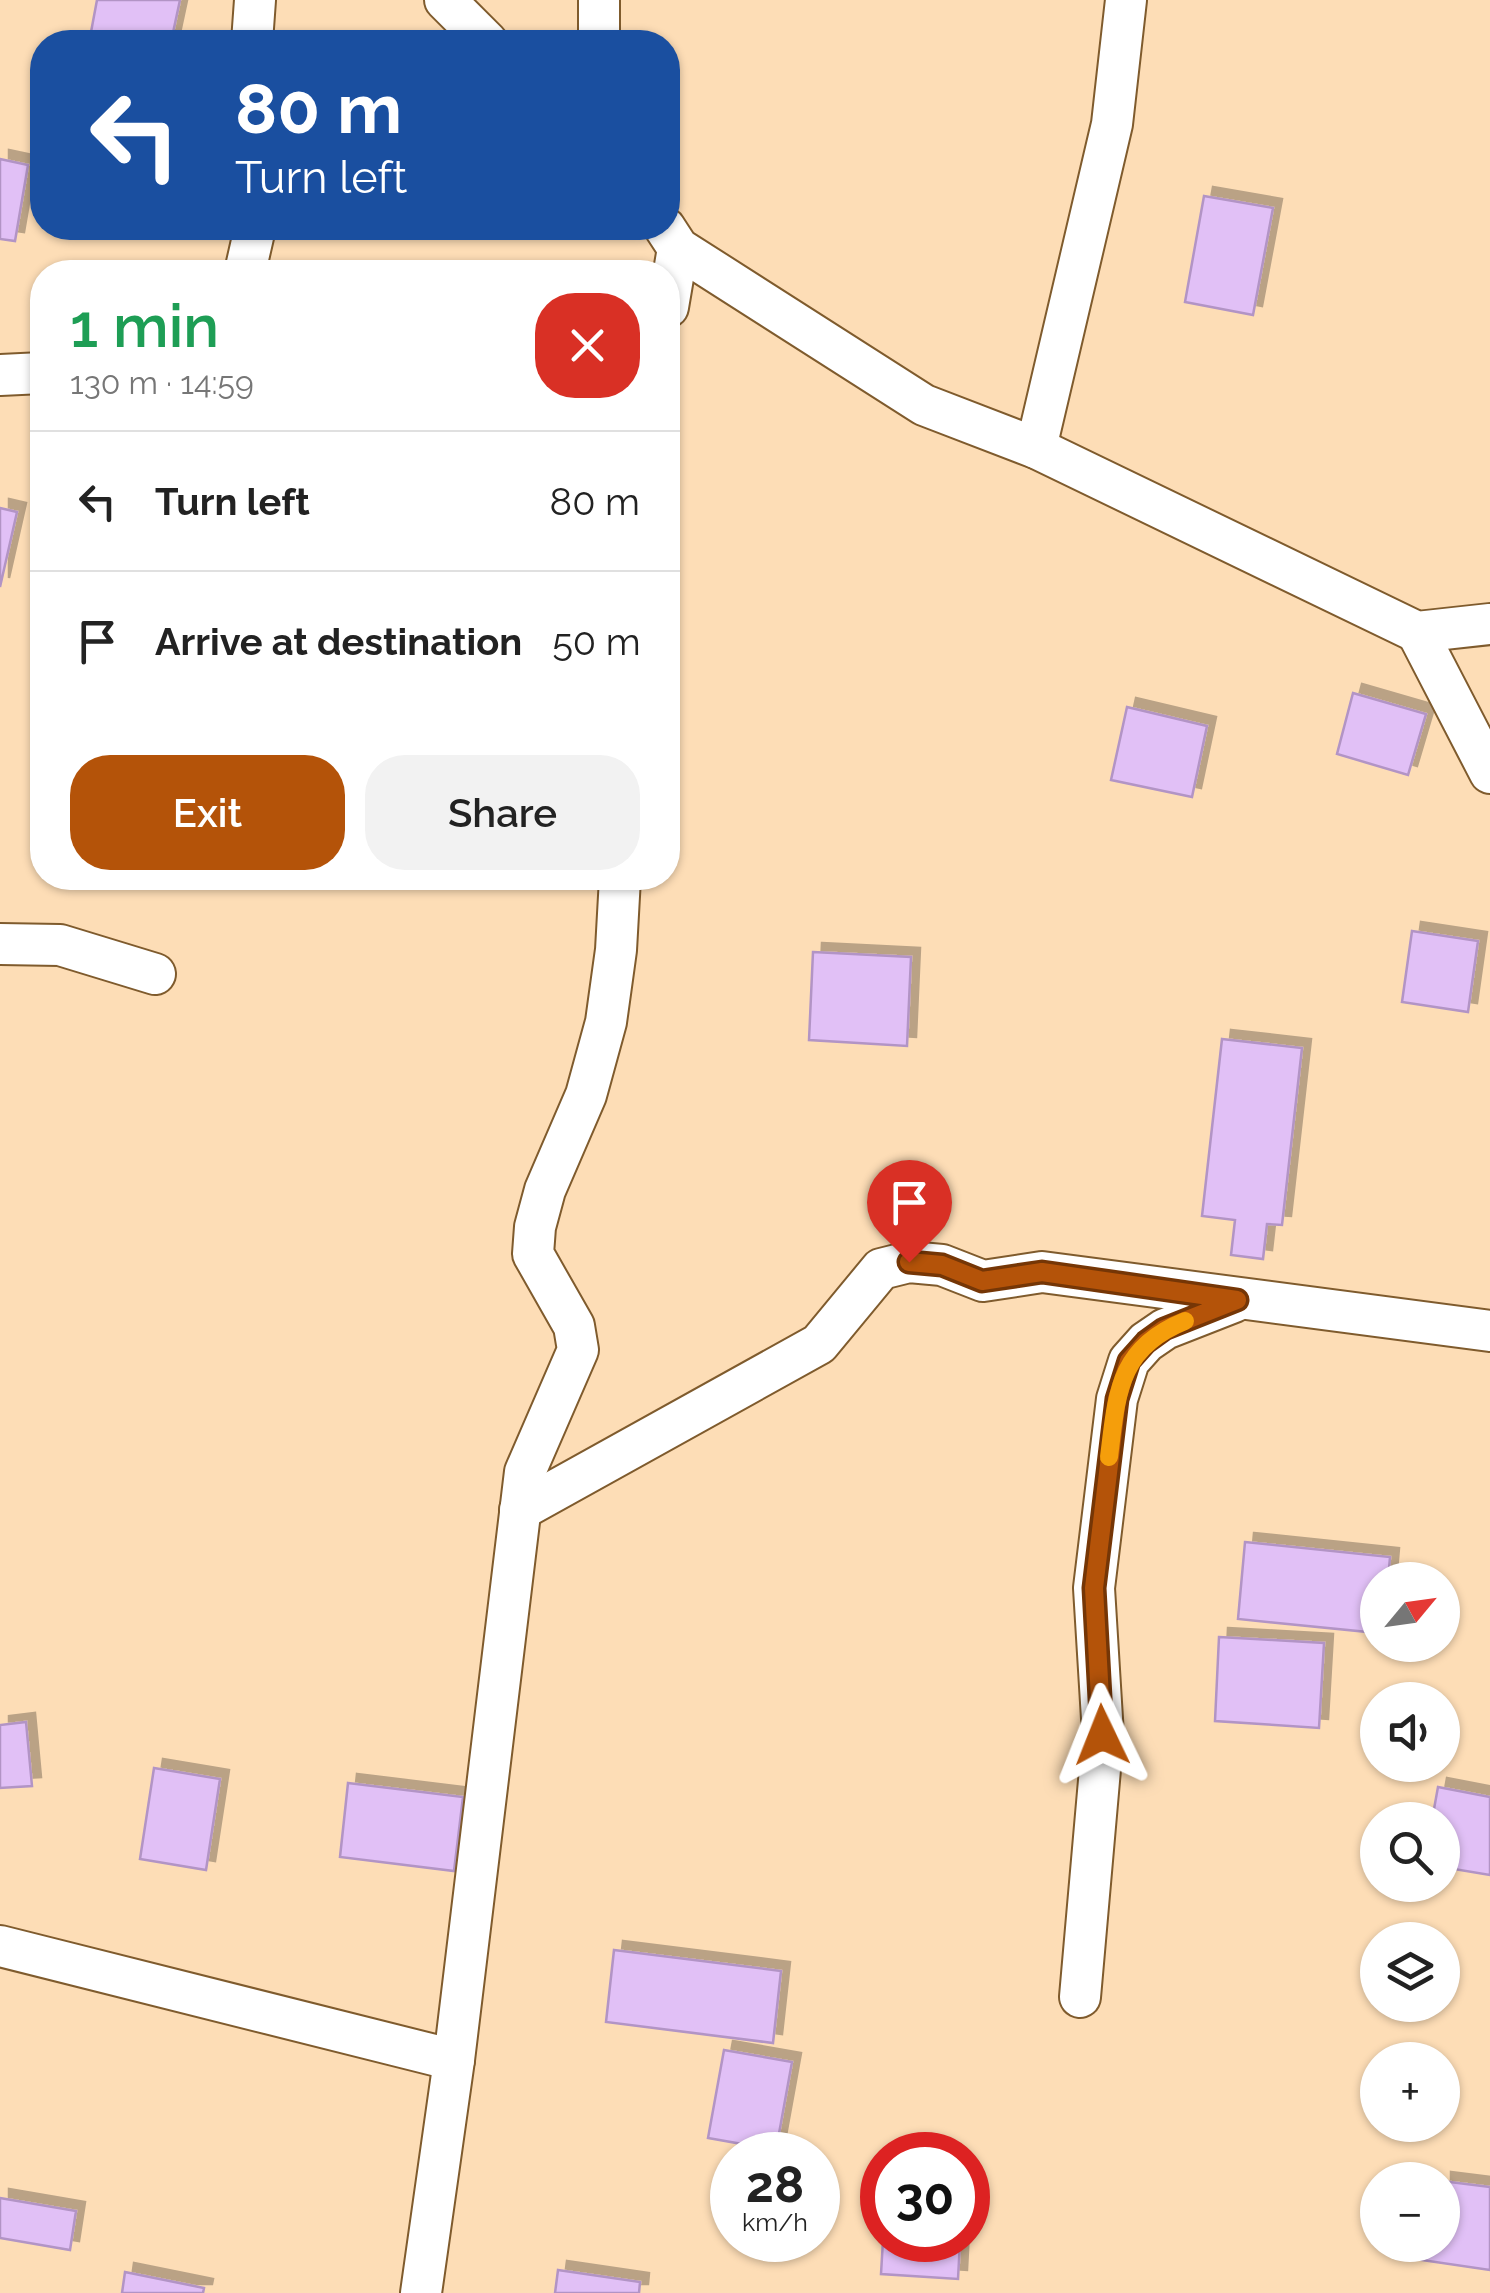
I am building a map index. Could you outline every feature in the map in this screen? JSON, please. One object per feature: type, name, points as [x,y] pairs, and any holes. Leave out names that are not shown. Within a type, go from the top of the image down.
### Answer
[{"type":"street","points":[[253,30],[255,0]]},
{"type":"street","points":[[445,0],[475,30]]},
{"type":"street","points":[[599,30],[600,0]]},
{"type":"street","points":[[1036,448],[1108,141],[1126,0]]},
{"type":"street","points":[[675,240],[924,405],[1036,448],[1416,632],[1490,624]]},
{"type":"street","points":[[0,376],[30,374]]},
{"type":"street","points":[[1416,632],[1490,773]]},
{"type":"street","points":[[421,2293],[454,2060],[525,1472],[578,1350],[574,1326],[532,1254],[545,1190],[586,1095],[606,1022],[619,890]]},
{"type":"street","points":[[0,944],[60,945],[155,974]]},
{"type":"street","points":[[520,1510],[820,1344],[880,1269],[909,1262],[942,1265],[982,1281],[1042,1272],[1490,1331]]},
{"type":"street","points":[[1080,1997],[1102,1735],[1094,1588],[1117,1399],[1129,1361],[1146,1342],[1164,1329],[1237,1300]]},
{"type":"street","points":[[0,1946],[454,2060]]},
{"type":"building","points":[[97,0],[180,0],[174,30],[91,30]]},
{"type":"building","points":[[0,159],[28,165],[15,241],[0,239]]},
{"type":"building","points":[[1204,196],[1273,208],[1253,315],[1185,302]]},
{"type":"building","points":[[0,508],[17,512],[0,587]]},
{"type":"building","points":[[1353,693],[1426,714],[1408,775],[1337,754]]},
{"type":"building","points":[[1127,707],[1207,726],[1192,797],[1111,780]]},
{"type":"building","points":[[1412,931],[1478,941],[1468,1012],[1402,1002]]},
{"type":"building","points":[[813,952],[911,957],[907,1046],[809,1040]]},
{"type":"building","points":[[1222,1039],[1302,1048],[1282,1225],[1267,1224],[1263,1259],[1231,1255],[1235,1220],[1202,1216]]},
{"type":"building","points":[[1245,1542],[1390,1557],[1390,1562],[1360,1562],[1360,1631],[1238,1619]]},
{"type":"building","points":[[1219,1637],[1324,1643],[1319,1728],[1215,1721]]},
{"type":"building","points":[[26,1722],[32,1786],[0,1788],[0,1725]]},
{"type":"building","points":[[154,1768],[220,1779],[206,1870],[140,1859]]},
{"type":"building","points":[[348,1783],[463,1797],[454,1871],[340,1857]]},
{"type":"building","points":[[1438,1787],[1490,1797],[1490,1875],[1460,1870],[1460,1802],[1435,1802]]},
{"type":"building","points":[[614,1950],[781,1971],[773,2043],[606,2022]]},
{"type":"building","points":[[724,2050],[792,2062],[779,2132],[710,2132],[708,2138]]},
{"type":"building","points":[[1460,2183],[1490,2187],[1490,2270],[1435,2262],[1460,2262]]},
{"type":"building","points":[[0,2198],[76,2211],[70,2250],[0,2238]]},
{"type":"building","points":[[882,2262],[959,2262],[958,2279],[881,2274]]},
{"type":"building","points":[[558,2270],[640,2282],[639,2293],[555,2293]]},
{"type":"building","points":[[125,2272],[204,2288],[203,2293],[122,2293]]},
{"type":"slow traffic","points":[[1109,1457],[1117,1399],[1129,1361],[1164,1329],[1185,1321]]},
{"type":"route","points":[[909,1262],[942,1265],[982,1281],[1042,1272],[1237,1300],[1164,1329],[1146,1342],[1129,1361],[1117,1399],[1094,1588],[1102,1735]]}]
